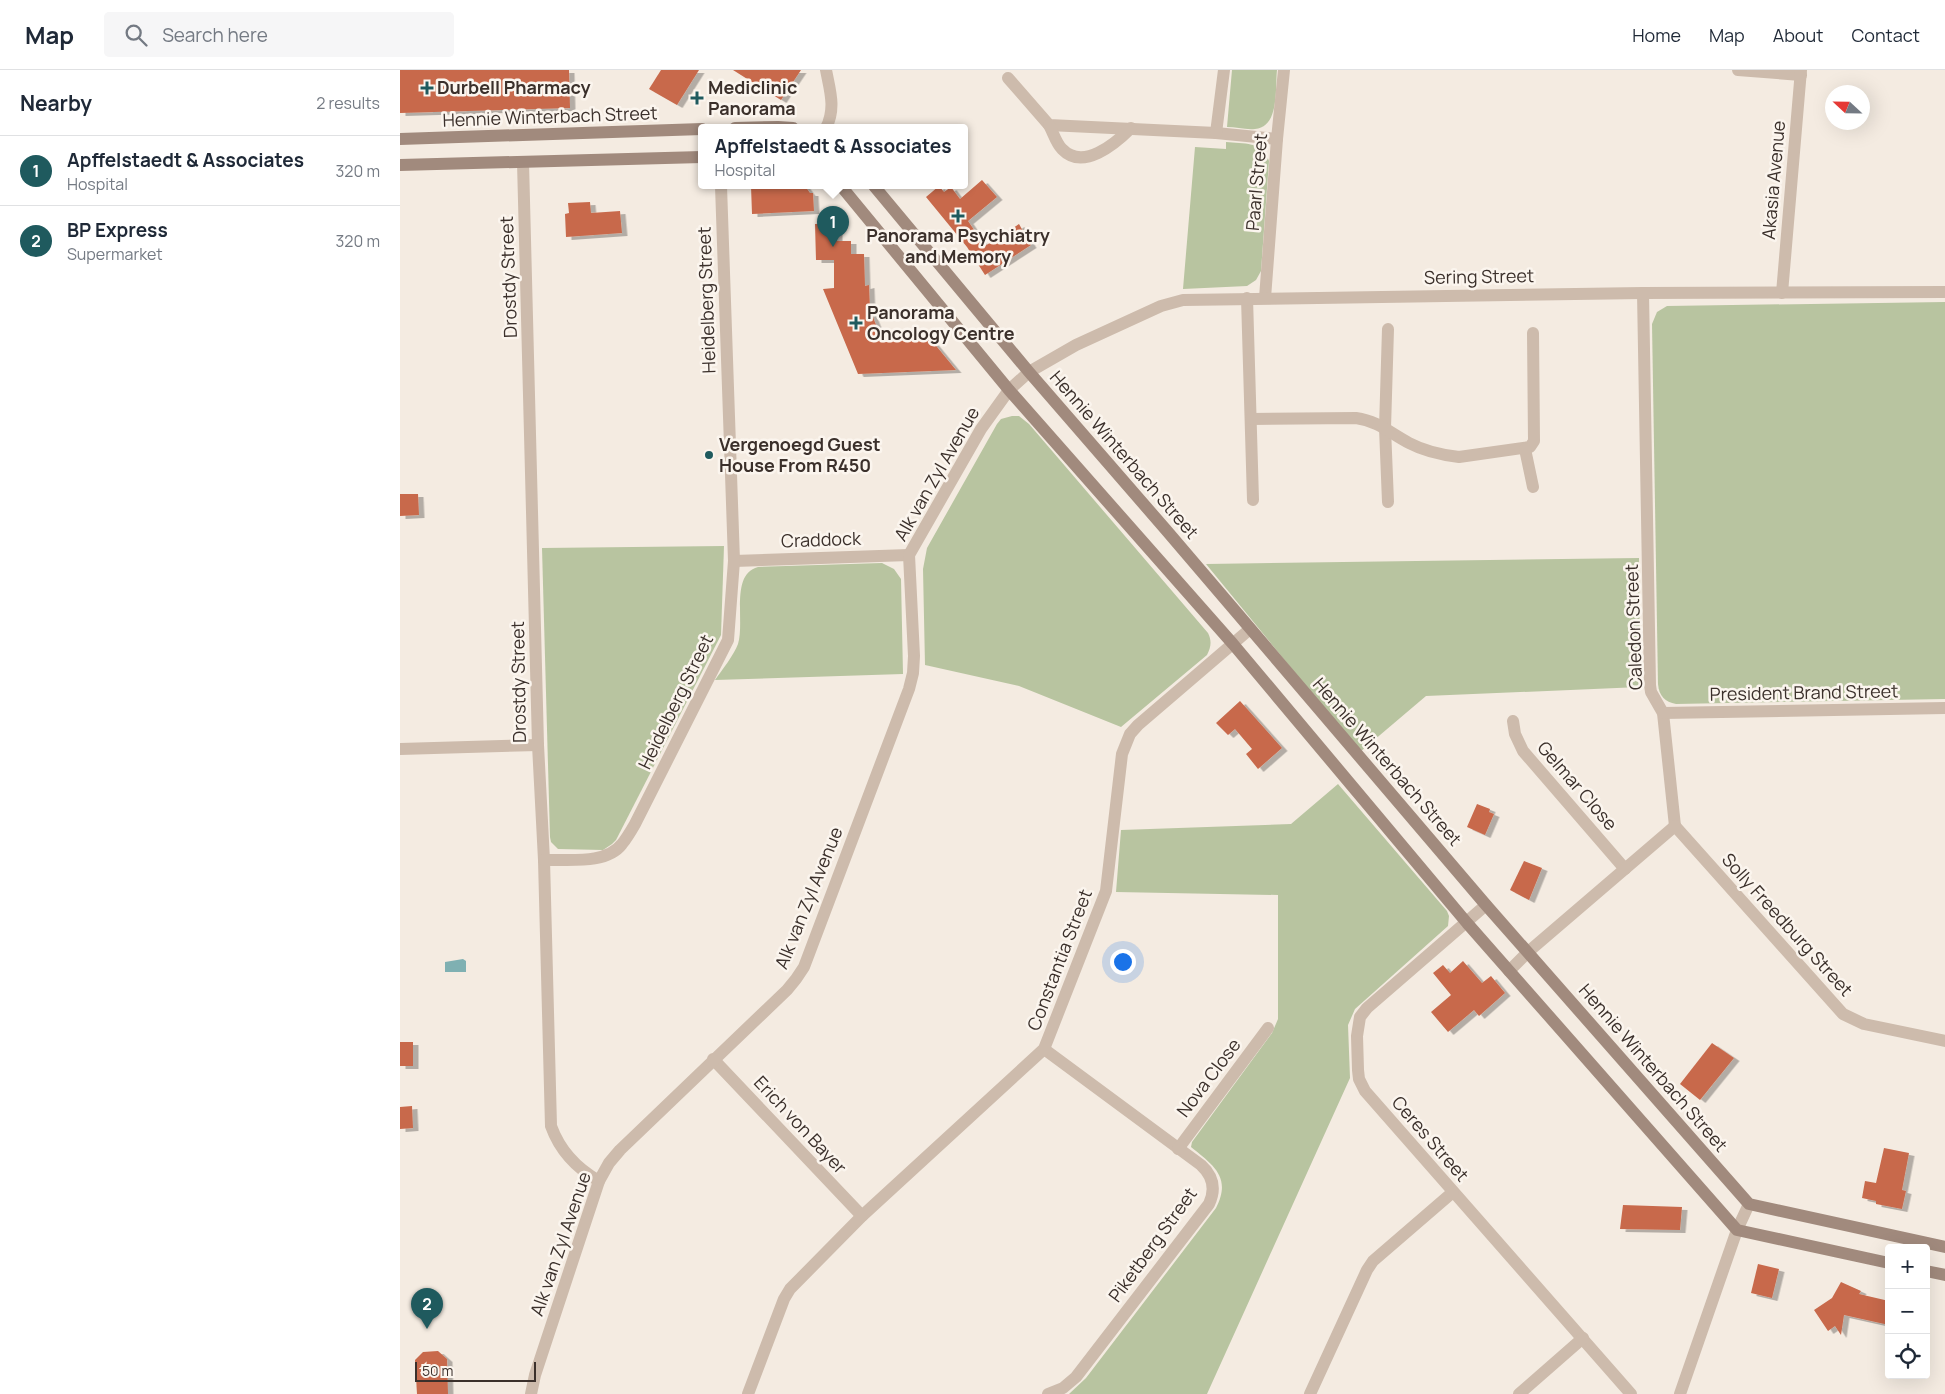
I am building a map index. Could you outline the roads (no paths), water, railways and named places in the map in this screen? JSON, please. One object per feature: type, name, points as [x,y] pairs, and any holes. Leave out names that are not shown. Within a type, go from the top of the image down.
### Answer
[{"type":"street","points":[[826,70],[833,104],[828,124]]},
{"type":"street","points":[[1216,133],[1224,70]]},
{"type":"street","name":"Paarl Street","points":[[1265,298],[1284,70]]},
{"type":"street","points":[[1738,70],[1801,73]]},
{"type":"street","name":"Akasia Avenue","points":[[1782,293],[1801,73]]},
{"type":"street","points":[[1008,78],[1049,124],[1061,148],[1072,156],[1080,158],[1107,148],[1130,128]]},
{"type":"street","points":[[1049,124],[1277,138]]},
{"type":"street","name":"Hennie Winterbach Street","points":[[400,139],[698,129]]},
{"type":"street","points":[[400,165],[698,156]]},
{"type":"street","name":"Drostdy Street","points":[[523,162],[538,746],[544,860],[551,1126],[555,1136],[570,1159],[584,1173],[598,1181]]},
{"type":"street","name":"Heidelberg Street","points":[[544,860],[592,858],[610,855],[622,845],[635,824],[728,640],[734,560],[721,189]]},
{"type":"street","points":[[843,189],[1009,390],[1232,644],[1467,923],[1737,1230],[1885,1262]]},
{"type":"street","name":"Hennie Winterbach Street","points":[[877,189],[1030,372],[1486,905],[1749,1204]]},
{"type":"street","name":"Sering Street","points":[[1030,372],[1076,345],[1174,302],[1199,299],[1643,292],[1945,292]]},
{"type":"street","name":"Caledon Street","points":[[1643,292],[1650,685],[1651,692],[1663,713],[1675,826]]},
{"type":"street","points":[[1247,298],[1253,500]]},
{"type":"street","points":[[1388,329],[1385,428],[1388,502]]},
{"type":"street","points":[[1251,419],[1356,418],[1370,420],[1411,444],[1437,454],[1459,457],[1530,447],[1534,441],[1533,333]]},
{"type":"street","name":"Alk van Zyl Avenue","points":[[531,1394],[535,1375],[598,1181],[609,1163],[620,1150],[796,979],[804,966],[909,689],[913,673],[909,555],[981,429],[1009,390],[1030,372]]},
{"type":"street","points":[[1525,448],[1533,487]]},
{"type":"street","name":"Craddock","points":[[734,560],[909,555]]},
{"type":"street","name":"Constantia Street","points":[[748,1394],[784,1299],[790,1289],[862,1216],[1044,1049],[1106,891],[1122,754],[1125,744],[1130,734],[1138,725],[1250,629]]},
{"type":"street","name":"President Brand Street","points":[[1663,713],[1945,708]]},
{"type":"street","name":"Gelmar Close","points":[[1513,721],[1517,742],[1523,751],[1625,868]]},
{"type":"street","points":[[400,749],[538,746]]},
{"type":"street","points":[[1509,971],[1528,952],[1675,826]]},
{"type":"street","name":"Solly Freedburg Street","points":[[1675,826],[1843,1014],[1864,1024],[1945,1041]]},
{"type":"street","name":"Ceres Street","points":[[1486,905],[1367,1008],[1357,1026],[1359,1079],[1365,1091],[1631,1394]]},
{"type":"street","name":"Nova Close","points":[[1178,1149],[1268,1028]]},
{"type":"street","name":"Piketberg Street","points":[[1044,1049],[1201,1165],[1209,1174],[1213,1190],[1209,1204],[1076,1377],[1063,1388],[1048,1394]]},
{"type":"street","name":"Erich von Bayer","points":[[713,1059],[862,1216]]},
{"type":"street","points":[[1310,1394],[1367,1270],[1373,1261],[1453,1192]]},
{"type":"street","points":[[1680,1394],[1737,1230],[1749,1204],[1945,1247]]},
{"type":"street","points":[[1930,1272],[1945,1275]]},
{"type":"street","points":[[1519,1394],[1583,1338]]},
{"type":"water","points":[[463,959],[466,961],[466,972],[445,972],[445,962]]},
{"type":"place","name":"Durbell Pharmacy","points":[[427,88]]},
{"type":"place","name":"Mediclinic Panorama","points":[[697,98]]},
{"type":"place","name":"Panorama Psychiatry and Memory","points":[[958,216]]},
{"type":"place","name":"Apffelstaedt & Associates","points":[[833,247]]},
{"type":"place","name":"Panorama Oncology Centre","points":[[856,323]]},
{"type":"place","name":"Vergenoegd Guest House From R450","points":[[709,455]]},
{"type":"place","name":"BP Express","points":[[427,1329]]}]
